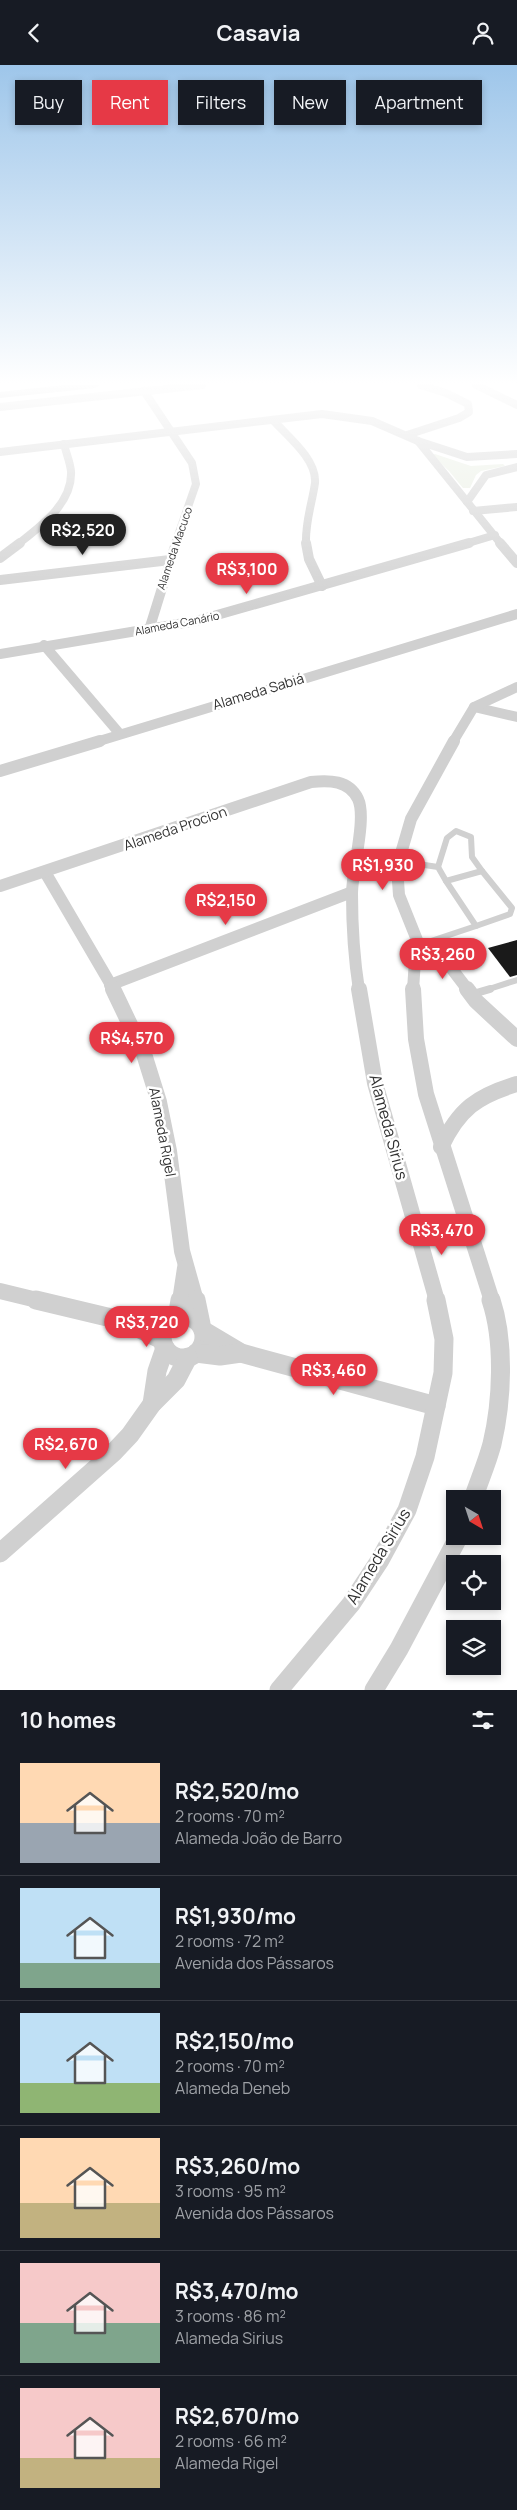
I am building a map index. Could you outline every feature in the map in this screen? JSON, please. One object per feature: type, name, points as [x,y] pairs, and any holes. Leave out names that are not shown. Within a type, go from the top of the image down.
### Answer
[{"type":"street","points":[[0,558],[53,513],[63,500],[70,485],[71,471],[68,461]]},
{"type":"street","name":"Alameda Macuco","points":[[149,630],[196,484],[190,461]]},
{"type":"street","points":[[308,461],[314,471],[315,481],[304,543],[308,560],[322,586]]},
{"type":"street","points":[[433,461],[455,485],[473,511],[517,563]]},
{"type":"street","points":[[467,502],[486,475],[503,469],[517,467]]},
{"type":"street","points":[[473,511],[517,507]]},
{"type":"street","name":"Alameda Canário","points":[[0,654],[44,645],[149,630],[196,621],[495,535]]},
{"type":"street","points":[[0,581],[98,567],[170,560]]},
{"type":"street","name":"Alameda Sabiá","points":[[0,771],[119,733],[517,614]]},
{"type":"street","points":[[44,645],[119,733]]},
{"type":"street","points":[[476,1490],[492,1444],[501,1382],[499,1341],[494,1308],[442,1147],[419,1059],[415,1020],[413,962],[419,945],[397,891],[397,861],[412,814],[474,707],[517,687]]},
{"type":"street","points":[[474,707],[517,717]]},
{"type":"street","name":"Alameda Procion","points":[[0,886],[311,782],[335,781],[350,787]]},
{"type":"street","name":"Alameda Sirius","points":[[279,1690],[351,1604],[407,1510],[425,1457],[443,1373],[444,1339],[433,1281],[375,1083],[353,951],[352,892],[361,809],[358,798],[350,787]]},
{"type":"street","name":"Alameda Rigel","points":[[45,871],[126,1011],[155,1086],[179,1219],[185,1268],[194,1286],[203,1328]]},
{"type":"street","points":[[110,985],[352,892]]},
{"type":"street","points":[[419,945],[439,952],[474,997],[517,1039]]},
{"type":"street","points":[[442,1147],[450,1126],[462,1109],[494,1091],[517,1084]]},
{"type":"street","name":"Alameda Rigel","points":[[173,1320],[185,1268]]},
{"type":"street","points":[[0,1291],[124,1321],[173,1320],[186,1317],[241,1353],[436,1406]]},
{"type":"street","points":[[152,1404],[163,1344],[162,1333],[173,1320]]},
{"type":"street","points":[[124,1321],[163,1344],[179,1357],[192,1355],[220,1356],[241,1353]]},
{"type":"street","points":[[0,1553],[113,1453],[130,1435],[152,1404],[176,1380],[192,1355],[202,1347],[203,1328]]},
{"type":"street","points":[[374,1690],[399,1649],[454,1545]]},
{"type":"lane","points":[[419,945],[476,926],[510,914],[513,911],[472,857],[471,837],[466,833],[457,831],[450,833],[446,838],[438,867],[476,926]]},
{"type":"lane","points":[[397,861],[438,867]]},
{"type":"lane","points":[[446,881],[482,871]]},
{"type":"lane","points":[[474,997],[517,980]]},
{"type":"shaded area","points":[[438,461],[456,461],[471,466],[503,464],[505,466],[481,471],[476,475],[470,488],[463,488]]},
{"type":"building","points":[[517,940],[517,975],[510,977],[488,948]]}]
